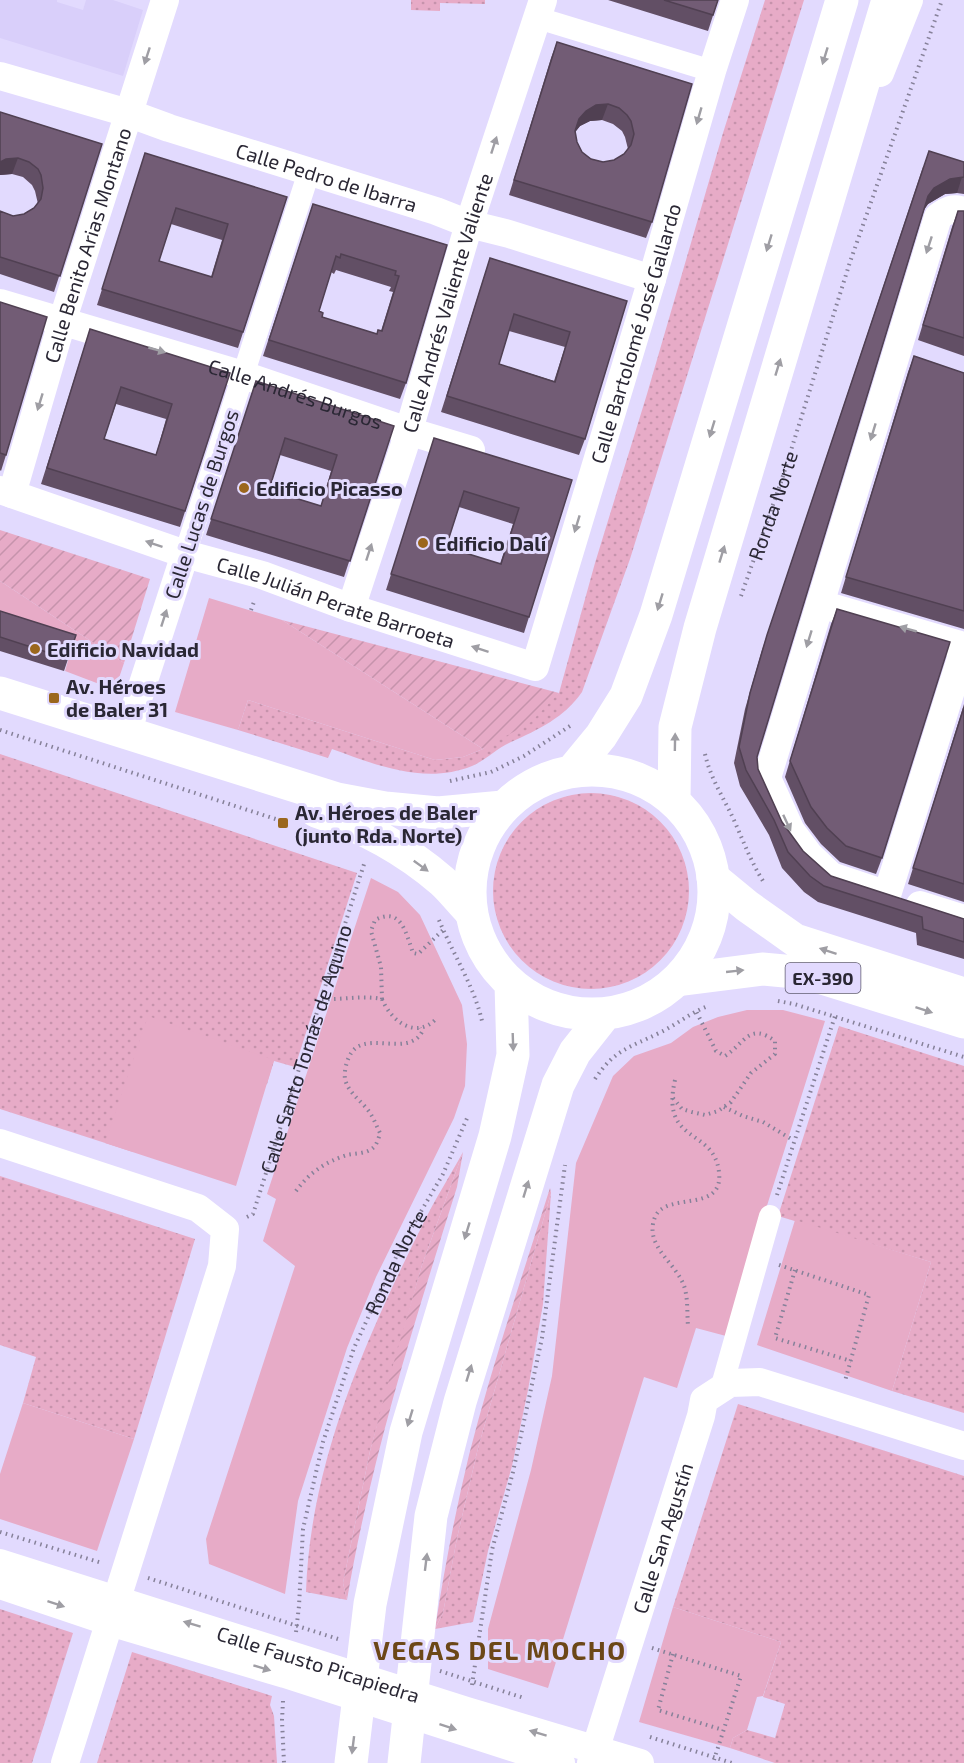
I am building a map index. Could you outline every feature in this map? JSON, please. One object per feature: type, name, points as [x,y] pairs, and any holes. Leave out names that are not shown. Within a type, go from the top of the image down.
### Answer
[{"type":"main road","points":[[573,770],[601,736],[626,696],[656,615],[842,0]]},
{"type":"main road","name":"Ronda Norte","points":[[674,801],[675,727],[694,650],[888,0]]},
{"type":"main road","points":[[0,693],[337,799],[438,813],[503,807]]},
{"type":"main road","points":[[0,710],[353,824],[388,842],[442,882],[471,912]]},
{"type":"main road","points":[[573,770],[610,771],[645,782],[674,801],[693,824],[702,841],[713,878],[712,915],[700,950],[677,980],[644,1003],[605,1014],[571,1013],[539,1003],[511,984],[484,952],[471,912],[470,874],[481,838],[503,807],[535,783],[573,770]]},
{"type":"main road","name":"EX-390","points":[[713,878],[747,906],[795,940],[964,994]]},
{"type":"main road","name":"EX-390","points":[[677,980],[762,969],[806,973],[964,1022]]},
{"type":"main road","points":[[351,1763],[370,1604],[406,1432],[495,1136],[513,1055],[511,984]]},
{"type":"main road","points":[[404,1763],[431,1516],[460,1402],[558,1085],[574,1052],[605,1014]]},
{"type":"street","name":"Calle Benito Arias Montano","points":[[6,492],[165,0]]},
{"type":"street","name":"Calle Bartolomé José Gallardo","points":[[535,667],[578,482],[652,279],[712,71],[735,0]]},
{"type":"street","points":[[818,231],[909,0]]},
{"type":"street","points":[[540,9],[712,71]]},
{"type":"street","name":"Calle Andrés Valiente Valiente","points":[[351,608],[408,431],[469,224],[540,9]]},
{"type":"street","name":"Calle Pedro de Ibarra","points":[[0,76],[436,211],[469,224],[652,279]]},
{"type":"street","name":"Calle Lucas de Burgos","points":[[127,733],[309,172]]},
{"type":"street","points":[[964,211],[946,210],[938,217],[908,355],[820,604],[767,778],[791,831],[809,855],[831,876],[964,919]]},
{"type":"street","name":"Calle Andrés Burgos","points":[[0,303],[243,375],[408,431],[501,459]]},
{"type":"street","name":"Calle Julián Perate Barroeta","points":[[6,492],[185,554],[262,575],[351,608],[535,667]]},
{"type":"street","points":[[820,604],[964,647],[887,895]]},
{"type":"street","points":[[0,1143],[198,1208],[225,1229],[222,1266],[65,1763]]},
{"type":"street","name":"Calle San Agustín","points":[[592,1756],[701,1416],[704,1400],[721,1389],[770,1216]]},
{"type":"street","points":[[721,1389],[730,1383],[760,1382],[964,1446]]},
{"type":"street","name":"Calle Fausto Picapiedra","points":[[0,1563],[113,1611]]},
{"type":"street","name":"Calle Fausto Picapiedra","points":[[0,1585],[113,1611],[287,1664],[467,1711],[592,1756],[640,1763]]},
{"type":"street","name":"Calle Fausto Picapiedra","points":[[287,1664],[561,1763]]},
{"type":"path","name":"Ronda Norte","points":[[739,603],[782,479],[849,262],[942,0]]},
{"type":"path","points":[[445,783],[491,772],[524,756],[573,725]]},
{"type":"path","points":[[0,730],[300,827]]},
{"type":"path","points":[[705,745],[705,756],[714,783],[733,819],[751,863],[765,884]]},
{"type":"path","name":"Calle Santo Tomás de Aquino","points":[[225,1229],[253,1214],[368,854]]},
{"type":"path","points":[[434,910],[456,960],[477,999],[482,1023]]},
{"type":"path","points":[[435,1020],[428,1027],[420,1028],[405,1025],[394,1019],[382,999],[381,967],[372,931],[375,920],[384,915],[391,916],[401,922],[413,953],[418,954],[443,930]]},
{"type":"path","points":[[322,999],[336,1000],[354,997],[382,999]]},
{"type":"path","points":[[775,1001],[835,1016],[964,1057]]},
{"type":"path","points":[[592,1083],[606,1063],[625,1047],[659,1033],[696,1011],[712,1005]]},
{"type":"path","points":[[672,1098],[681,1109],[705,1115],[724,1107],[731,1102],[751,1073],[775,1054],[776,1041],[765,1033],[753,1033],[744,1038],[736,1049],[725,1056],[716,1051],[696,1011]]},
{"type":"path","points":[[770,1216],[835,1016]]},
{"type":"path","points":[[296,1191],[318,1168],[348,1155],[363,1153],[375,1146],[380,1133],[374,1120],[350,1091],[345,1078],[346,1062],[351,1051],[365,1044],[411,1042],[418,1039],[422,1032],[420,1028]]},
{"type":"path","points":[[675,1080],[673,1110],[679,1125],[705,1144],[715,1158],[720,1173],[716,1189],[705,1199],[666,1207],[656,1215],[651,1233],[657,1247],[678,1273],[685,1290],[688,1326]]},
{"type":"path","points":[[724,1107],[763,1122],[793,1140]]},
{"type":"path","name":"Ronda Norte","points":[[284,1763],[282,1720],[287,1664],[297,1626],[303,1528],[323,1442],[354,1348],[403,1242],[443,1174],[469,1114]]},
{"type":"path","points":[[467,1711],[492,1550],[513,1472],[540,1348],[566,1161]]},
{"type":"path","points":[[758,1257],[869,1296],[838,1406]]},
{"type":"path","points":[[795,1270],[775,1338],[851,1361]]},
{"type":"path","points":[[628,1640],[741,1676],[713,1763]]},
{"type":"path","points":[[673,1654],[658,1710],[723,1730]]},
{"type":"shaded area","points":[[0,0],[57,0],[57,2],[83,10],[86,0],[113,0],[143,10],[123,76],[0,38]]},
{"type":"shaded area","points":[[411,0],[485,0],[485,4],[440,3],[440,11],[411,10]]},
{"type":"shaded area","points":[[765,0],[804,0],[630,559],[582,692],[568,709],[531,733],[472,766],[436,774],[401,771],[332,749],[328,758],[238,730],[248,700],[435,760],[463,757],[483,749],[559,693],[595,563]]},
{"type":"shaded area","points":[[0,530],[150,579],[124,663],[0,581]]},
{"type":"shaded area","points":[[0,581],[124,663],[115,690],[65,671],[72,647],[0,624]]},
{"type":"shaded area","points":[[209,598],[282,620],[483,749],[463,757],[435,760],[248,700],[238,730],[175,712]]},
{"type":"shaded area","points":[[282,620],[559,693],[531,722],[483,749]]},
{"type":"shaded area","points":[[0,754],[357,873],[295,1067],[274,1061],[267,1084],[133,1152],[0,1109]]},
{"type":"shaded area","points":[[591,793],[619,797],[637,805],[653,815],[667,829],[685,863],[689,891],[685,919],[677,937],[667,953],[653,967],[619,985],[591,989],[563,985],[545,977],[529,967],[515,953],[497,919],[493,891],[497,863],[505,845],[515,829],[529,815],[563,797]]},
{"type":"shaded area","points":[[371,878],[398,892],[420,915],[462,1005],[467,1044],[465,1086],[454,1118],[376,1277],[347,1348],[298,1501],[285,1594],[209,1564],[206,1539],[295,1266],[263,1241],[276,1199],[267,1194]]},
{"type":"shaded area","points":[[747,1010],[783,1010],[825,1021],[726,1336],[696,1328],[677,1388],[644,1377],[548,1688],[488,1669],[488,1629],[531,1470],[552,1376],[576,1163],[613,1076],[634,1056],[671,1043],[693,1027],[718,1017]]},
{"type":"shaded area","points":[[148,1016],[274,1060],[236,1186],[105,1143]]},
{"type":"shaded area","points":[[839,1026],[964,1066],[964,1413],[892,1391],[931,1262],[778,1216]]},
{"type":"shaded area","points":[[463,1152],[422,1265],[370,1451],[343,1583],[347,1600],[306,1592],[310,1544],[318,1496],[345,1402],[381,1311],[428,1215]]},
{"type":"shaded area","points":[[463,1152],[457,1187],[381,1443],[347,1600],[343,1583],[370,1451],[422,1265]]},
{"type":"shaded area","points":[[0,1176],[195,1239],[134,1439],[23,1403],[36,1357],[0,1345]]},
{"type":"shaded area","points":[[550,1188],[551,1193],[478,1448],[457,1538],[443,1613],[435,1629],[450,1542],[469,1455],[497,1354]]},
{"type":"shaded area","points":[[551,1193],[543,1304],[528,1390],[512,1466],[488,1551],[473,1622],[435,1629],[443,1613],[457,1538],[478,1448]]},
{"type":"shaded area","points":[[795,1220],[931,1262],[892,1391],[757,1345]]},
{"type":"shaded area","points":[[23,1403],[134,1439],[97,1551],[0,1519],[0,1474]]},
{"type":"shaded area","points":[[738,1404],[964,1476],[964,1763],[775,1763],[730,1748],[733,1738],[747,1730],[775,1738],[785,1704],[763,1697],[781,1642],[673,1607]]},
{"type":"shaded area","points":[[673,1607],[781,1642],[763,1696],[757,1697],[747,1730],[733,1738],[730,1748],[639,1722]]},
{"type":"shaded area","points":[[0,1609],[73,1633],[32,1763],[0,1763]]},
{"type":"shaded area","points":[[132,1652],[272,1696],[270,1705],[274,1716],[277,1763],[97,1763]]},
{"type":"building","points":[[664,0],[718,0],[713,15]]},
{"type":"building","points":[[557,42],[692,84],[652,222],[514,180]],"holes":[[[608,104],[619,108],[631,121],[634,134],[631,145],[624,154],[614,160],[603,162],[591,159],[582,152],[577,142],[575,131],[579,119],[596,105]]]},
{"type":"building","points":[[0,112],[102,144],[60,276],[0,257],[0,211],[13,216],[24,214],[34,208],[41,199],[43,188],[38,169],[29,162],[18,158],[0,162]]},
{"type":"building","points":[[929,151],[964,162],[964,177],[950,179],[934,188],[928,196],[757,757],[758,769],[782,822],[803,851],[831,876],[964,919],[964,942],[923,929],[922,917],[824,886],[810,876],[788,852],[774,820],[746,770],[739,747],[750,693],[767,635]]},
{"type":"building","points":[[145,153],[287,197],[243,332],[102,289]],"holes":[[[176,208],[228,224],[212,277],[159,261]]]},
{"type":"building","points":[[313,204],[447,245],[406,383],[269,340]],"holes":[[[341,254],[396,271],[395,275],[399,276],[382,331],[378,330],[377,334],[322,317],[323,313],[319,311],[336,256],[340,258]]]},
{"type":"building","points":[[958,211],[964,211],[964,338],[923,325]]},
{"type":"building","points":[[490,258],[627,301],[585,439],[447,396]],"holes":[[[514,314],[570,332],[555,382],[499,364]]]},
{"type":"building","points":[[0,302],[47,317],[6,455],[0,453]]},
{"type":"building","points":[[90,329],[230,373],[185,511],[47,468]],"holes":[[[121,387],[172,404],[156,455],[104,439]]]},
{"type":"building","points":[[914,356],[964,373],[964,611],[846,577]]},
{"type":"building","name":"Edificio Picasso","points":[[256,381],[394,426],[350,561],[211,519]],"holes":[[[285,438],[337,455],[321,506],[269,490]]]},
{"type":"building","name":"Edificio Dalí","points":[[434,438],[572,480],[529,617],[391,574]],"holes":[[[464,491],[519,508],[501,564],[446,547]]]},
{"type":"building","points":[[837,609],[950,642],[882,858],[846,846],[827,828],[811,807],[790,761]]},
{"type":"building","points":[[0,611],[76,635],[68,659],[0,637]]},
{"type":"building","points":[[964,707],[964,884],[913,868]]},
{"type":"place","name":"Edificio Picasso","points":[[244,488]]},
{"type":"place","name":"Edificio Dalí","points":[[423,543]]},
{"type":"place","name":"Edificio Navidad","points":[[35,649]]},
{"type":"place","name":"Av. Héroes de Baler 31","points":[[54,698]]},
{"type":"place","name":"Av. Héroes de Baler (junto Rda. Norte)","points":[[283,823]]},
{"type":"district","name":"VEGAS DEL MOCHO","points":[[500,1649]]}]
